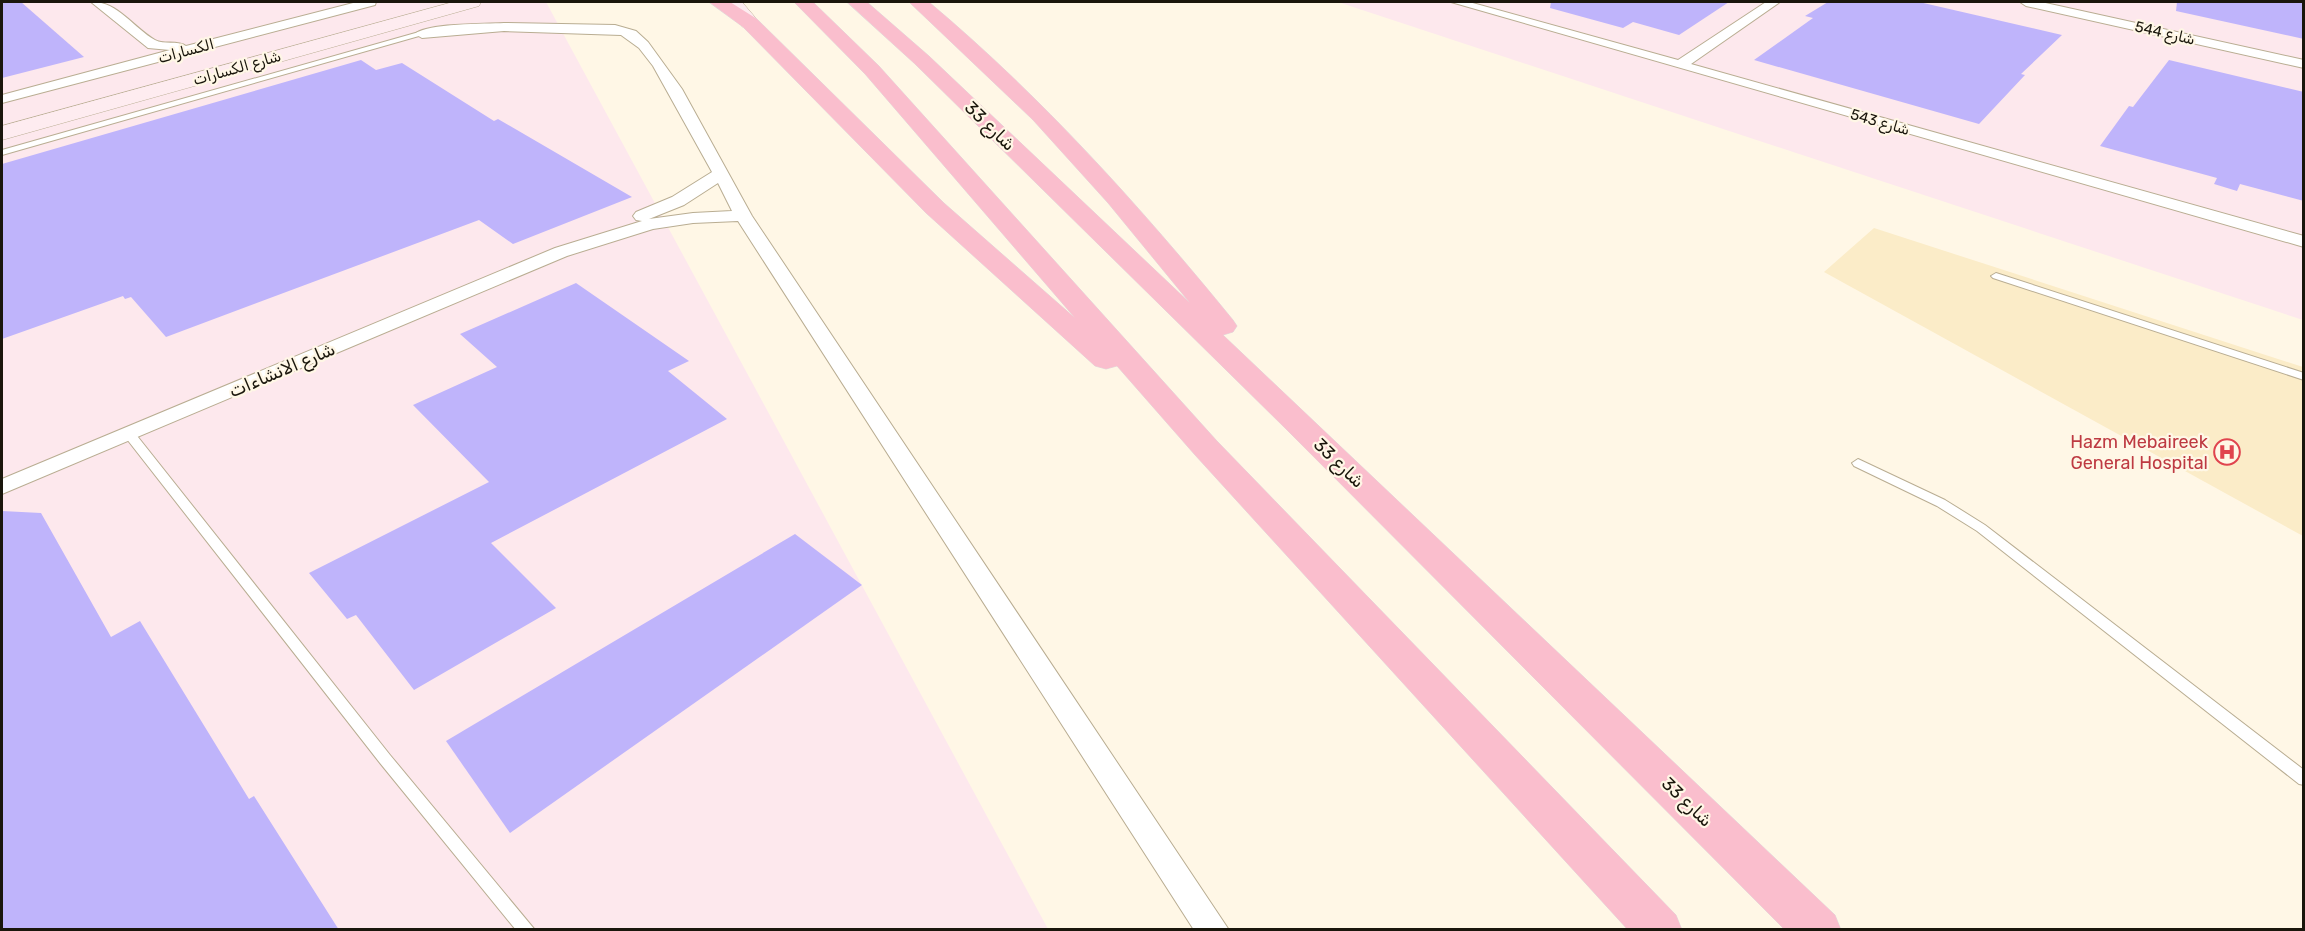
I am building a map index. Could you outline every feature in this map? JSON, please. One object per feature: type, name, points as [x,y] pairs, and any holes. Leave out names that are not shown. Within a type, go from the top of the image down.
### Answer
[{"type":"highway","points":[[718,2],[750,23],[970,240],[1206,448]]},
{"type":"highway","points":[[803,2],[872,70],[1206,448],[1659,930]]},
{"type":"highway","name":"شارع 33","points":[[856,2],[922,60],[1818,930]]},
{"type":"highway","points":[[918,2],[992,65],[1079,156],[1186,279],[1298,423]]},
{"type":"street","points":[[97,2],[153,45],[206,45]]},
{"type":"street","name":"الكسارات","points":[[2,99],[370,2]]},
{"type":"street","name":"شارع الكسارات","points":[[2,113],[417,2]]},
{"type":"street","points":[[733,2],[750,23]]},
{"type":"street","name":"شارع 543","points":[[1457,2],[2304,242]]},
{"type":"street","points":[[1680,65],[1774,2]]},
{"type":"street","name":"شارع 544","points":[[2026,2],[2304,64]]},
{"type":"street","points":[[423,34],[447,20],[468,3]]},
{"type":"street","name":"شارع الكسارات","points":[[2,133],[468,3]]},
{"type":"street","points":[[423,34],[500,27],[602,29],[633,35],[666,77],[743,216],[1213,930]]},
{"type":"street","points":[[129,66],[145,55],[153,45]]},
{"type":"street","name":"شارع الانشاءات","points":[[2,487],[561,252],[600,232],[665,207],[720,174]]},
{"type":"street","name":"شارع الانشاءات","points":[[561,252],[672,220],[743,216]]},
{"type":"lane","points":[[2,153],[423,34]]},
{"type":"lane","points":[[1996,276],[2304,378]]},
{"type":"lane","points":[[130,435],[385,759],[527,930]]},
{"type":"lane","points":[[1858,463],[1941,503],[1981,528],[2304,779]]},
{"type":"shaded area","points":[[2,2],[546,2],[1048,929],[2,930]]},
{"type":"shaded area","points":[[1338,2],[2303,2],[2303,320]]},
{"type":"shaded area","name":"Hazm Mebaireek General Hospital","points":[[1874,228],[2303,367],[2303,536],[1824,272]]},
{"type":"building","points":[[2,2],[21,2],[84,57],[2,78]]},
{"type":"building","points":[[1551,2],[1729,2],[1679,35],[1633,22],[1623,28],[1550,8]]},
{"type":"building","points":[[1828,2],[1919,2],[2062,35],[2021,74],[2025,75],[1979,124],[1754,60],[1813,18],[1805,16]]},
{"type":"building","points":[[2177,2],[2304,2],[2304,39],[2176,11]]},
{"type":"building","points":[[361,60],[376,70],[402,63],[494,121],[498,119],[632,197],[513,244],[479,220],[166,337],[131,297],[125,299],[123,296],[2,339],[2,164]]},
{"type":"building","points":[[2169,60],[2304,92],[2304,201],[2240,184],[2237,191],[2214,184],[2217,178],[2100,146],[2129,106],[2133,107]]},
{"type":"building","points":[[576,283],[689,361],[668,371],[727,419],[491,543],[556,608],[414,690],[356,615],[347,619],[309,573],[489,482],[413,405],[497,367],[460,334]]},
{"type":"building","points":[[2,511],[41,513],[111,637],[140,621],[249,799],[254,796],[339,930],[2,930]]},
{"type":"building","points":[[795,534],[862,585],[510,833],[446,741]]},
{"type":"place","name":"Hazm Mebaireek General Hospital","points":[[2227,452]]}]
